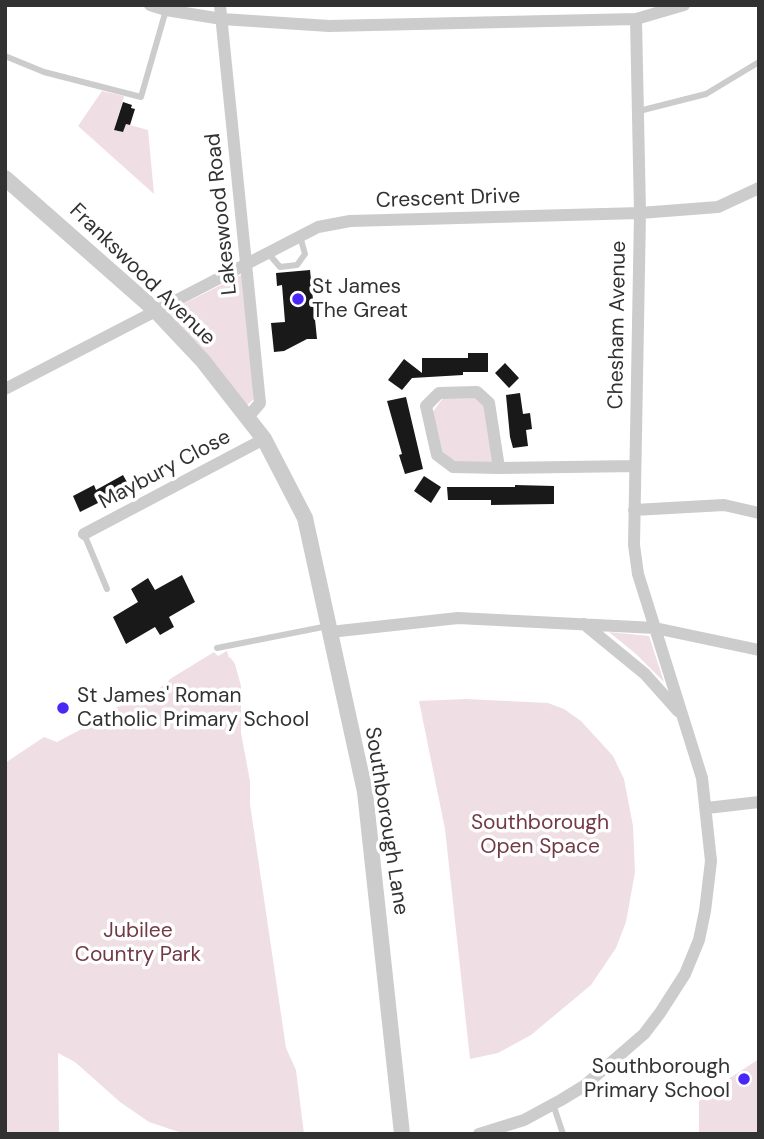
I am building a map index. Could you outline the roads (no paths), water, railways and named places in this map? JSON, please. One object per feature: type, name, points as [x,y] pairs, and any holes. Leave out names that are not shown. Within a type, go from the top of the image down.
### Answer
[{"type":"street","points":[[150,5],[222,19],[328,26],[636,19],[684,5]]},
{"type":"street","name":"Lakeswood Road","points":[[220,5],[260,403],[249,416]]},
{"type":"street","name":"Chesham Avenue","points":[[479,1134],[524,1120],[584,1086],[644,1034],[685,974],[699,940],[708,888],[711,861],[702,778],[638,574],[634,545],[640,213],[636,19]]},
{"type":"street","name":"Frankswood Avenue","points":[[5,178],[155,310],[203,361],[249,416],[264,439],[305,518]]},
{"type":"street","name":"Crescent Drive","points":[[5,389],[318,227],[350,221],[640,213],[718,207],[759,188]]},
{"type":"street","points":[[499,468],[489,403],[477,392],[439,393],[426,406],[437,455],[453,467],[499,468],[635,466]]},
{"type":"street","name":"Maybury Close","points":[[84,534],[264,439]]},
{"type":"street","points":[[634,510],[724,505],[759,513]]},
{"type":"street","name":"Southborough Lane","points":[[305,518],[365,792],[402,1134]]},
{"type":"street","points":[[330,629],[458,618],[584,624],[655,628],[759,650]]},
{"type":"street","points":[[584,624],[645,674],[685,720]]},
{"type":"street","points":[[707,808],[759,802]]},
{"type":"lane","points":[[5,55],[44,72],[141,97],[166,10]]},
{"type":"lane","points":[[637,111],[706,94],[759,62]]},
{"type":"lane","points":[[268,253],[280,267],[297,265],[305,254],[300,236]]},
{"type":"lane","points":[[84,534],[107,589]]},
{"type":"lane","points":[[217,648],[330,629]]},
{"type":"lane","points":[[553,1104],[562,1134]]},
{"type":"place","name":"St James The Great","points":[[298,299]]},
{"type":"place","name":"St James' Roman Catholic Primary School","points":[[63,708]]},
{"type":"place","name":"Southborough Primary School","points":[[744,1079]]},
{"type":"park label","name":"Southborough Open Space","points":[[540,835]]},
{"type":"park label","name":"Jubilee Country Park","points":[[138,943]]}]
